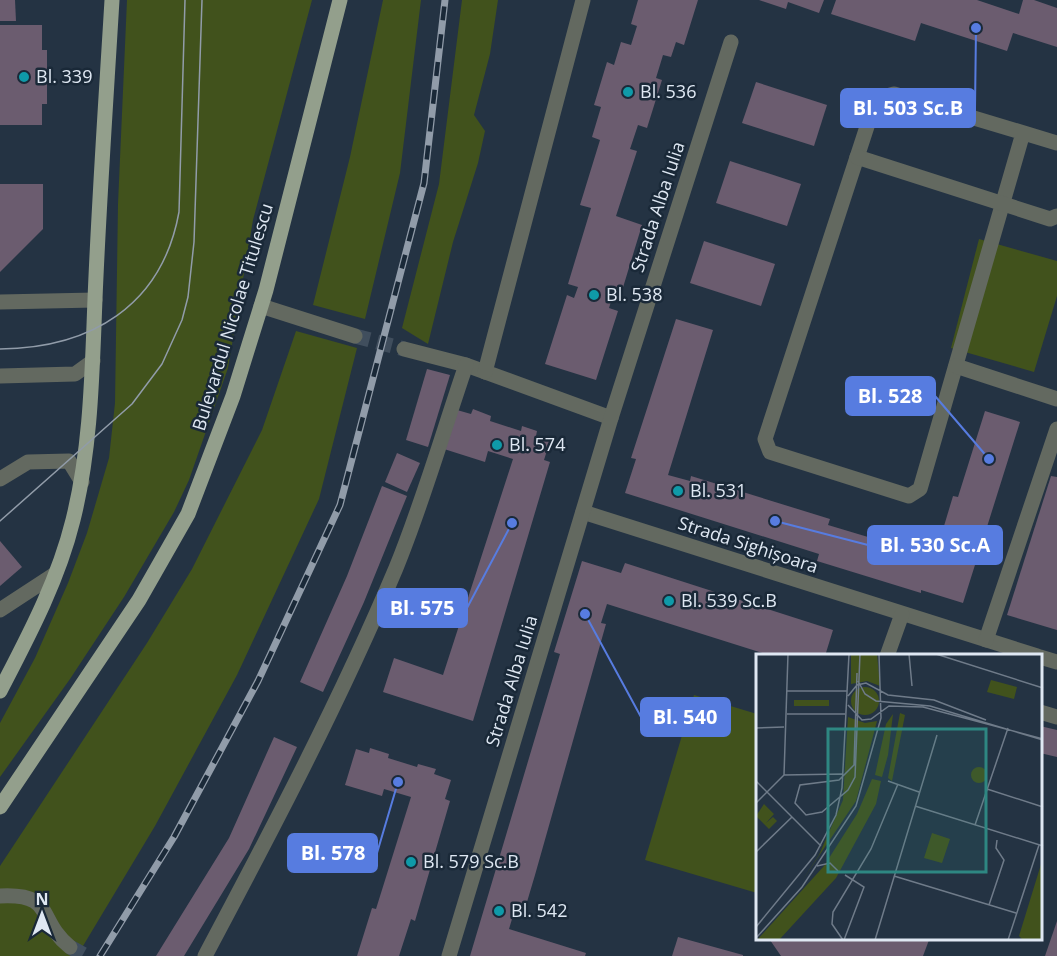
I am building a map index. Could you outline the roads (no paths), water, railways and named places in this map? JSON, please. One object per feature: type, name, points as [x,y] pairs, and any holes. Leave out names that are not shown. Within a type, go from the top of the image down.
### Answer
[{"type":"main road","points":[[0,691],[33,627],[55,574],[72,523],[82,482],[93,361],[112,0]]},
{"type":"main road","name":"Bulevardul Nicolae Titulescu","points":[[0,807],[139,600],[176,539],[204,475],[233,396],[261,306],[340,0]]},
{"type":"street","points":[[485,372],[583,0]]},
{"type":"street","name":"Strada Alba Iulia","points":[[449,956],[611,418],[731,42]]},
{"type":"street","points":[[1023,133],[920,489],[909,496],[770,452],[765,439],[876,99],[894,93],[1057,143]]},
{"type":"street","points":[[857,157],[1050,219],[1057,216]]},
{"type":"street","points":[[0,302],[95,300]]},
{"type":"street","points":[[261,306],[355,336]]},
{"type":"street","points":[[405,349],[466,365],[611,418]]},
{"type":"street","points":[[0,376],[75,374],[93,361]]},
{"type":"street","points":[[205,956],[287,803],[345,686],[397,565],[466,365]]},
{"type":"street","points":[[956,366],[1057,399]]},
{"type":"street","points":[[986,640],[1057,429]]},
{"type":"street","points":[[0,479],[28,462],[69,461],[82,482]]},
{"type":"street","name":"Strada Sighișoara","points":[[583,512],[1030,654]]},
{"type":"street","points":[[0,610],[55,574]]},
{"type":"street","points":[[888,654],[902,614]]},
{"type":"street","name":"Strada Sighișoara","points":[[1042,658],[1057,662]]},
{"type":"street","points":[[1042,712],[1057,717]]},
{"type":"street","points":[[0,896],[15,895],[41,904],[46,910],[49,925],[56,936],[70,947]]},
{"type":"tunnel","points":[[355,336],[404,349]]},
{"type":"tunnel","points":[[70,947],[86,956]]},
{"type":"tram line","points":[[0,349],[33,347],[64,340],[92,330],[117,315],[139,296],[157,273],[170,245],[179,212],[185,0]]},
{"type":"tram line","points":[[0,521],[132,404],[162,364],[182,320],[188,297],[194,242],[202,0]]},
{"type":"railway","points":[[100,956],[174,837],[258,681],[340,505],[424,183],[445,0]]},
{"type":"place","name":"Bl. 503 Sc.B","points":[[976,28]]},
{"type":"place","name":"Bl. 339","points":[[24,77]]},
{"type":"place","name":"Bl. 536","points":[[628,92]]},
{"type":"place","name":"Bl. 538","points":[[594,295]]},
{"type":"place","name":"Bl. 574","points":[[497,445]]},
{"type":"place","name":"Bl. 528","points":[[989,459]]},
{"type":"place","name":"Bl. 531","points":[[678,491]]},
{"type":"place","name":"Bl. 530 Sc.A","points":[[775,521]]},
{"type":"place","name":"Bl. 575","points":[[512,523]]},
{"type":"place","name":"Bl. 539 Sc.B","points":[[669,601]]},
{"type":"place","name":"Bl. 540","points":[[585,614]]},
{"type":"place","name":"Bl. 578","points":[[398,782]]},
{"type":"place","name":"Bl. 579 Sc.B","points":[[411,862]]},
{"type":"place","name":"Bl. 542","points":[[499,911]]}]
